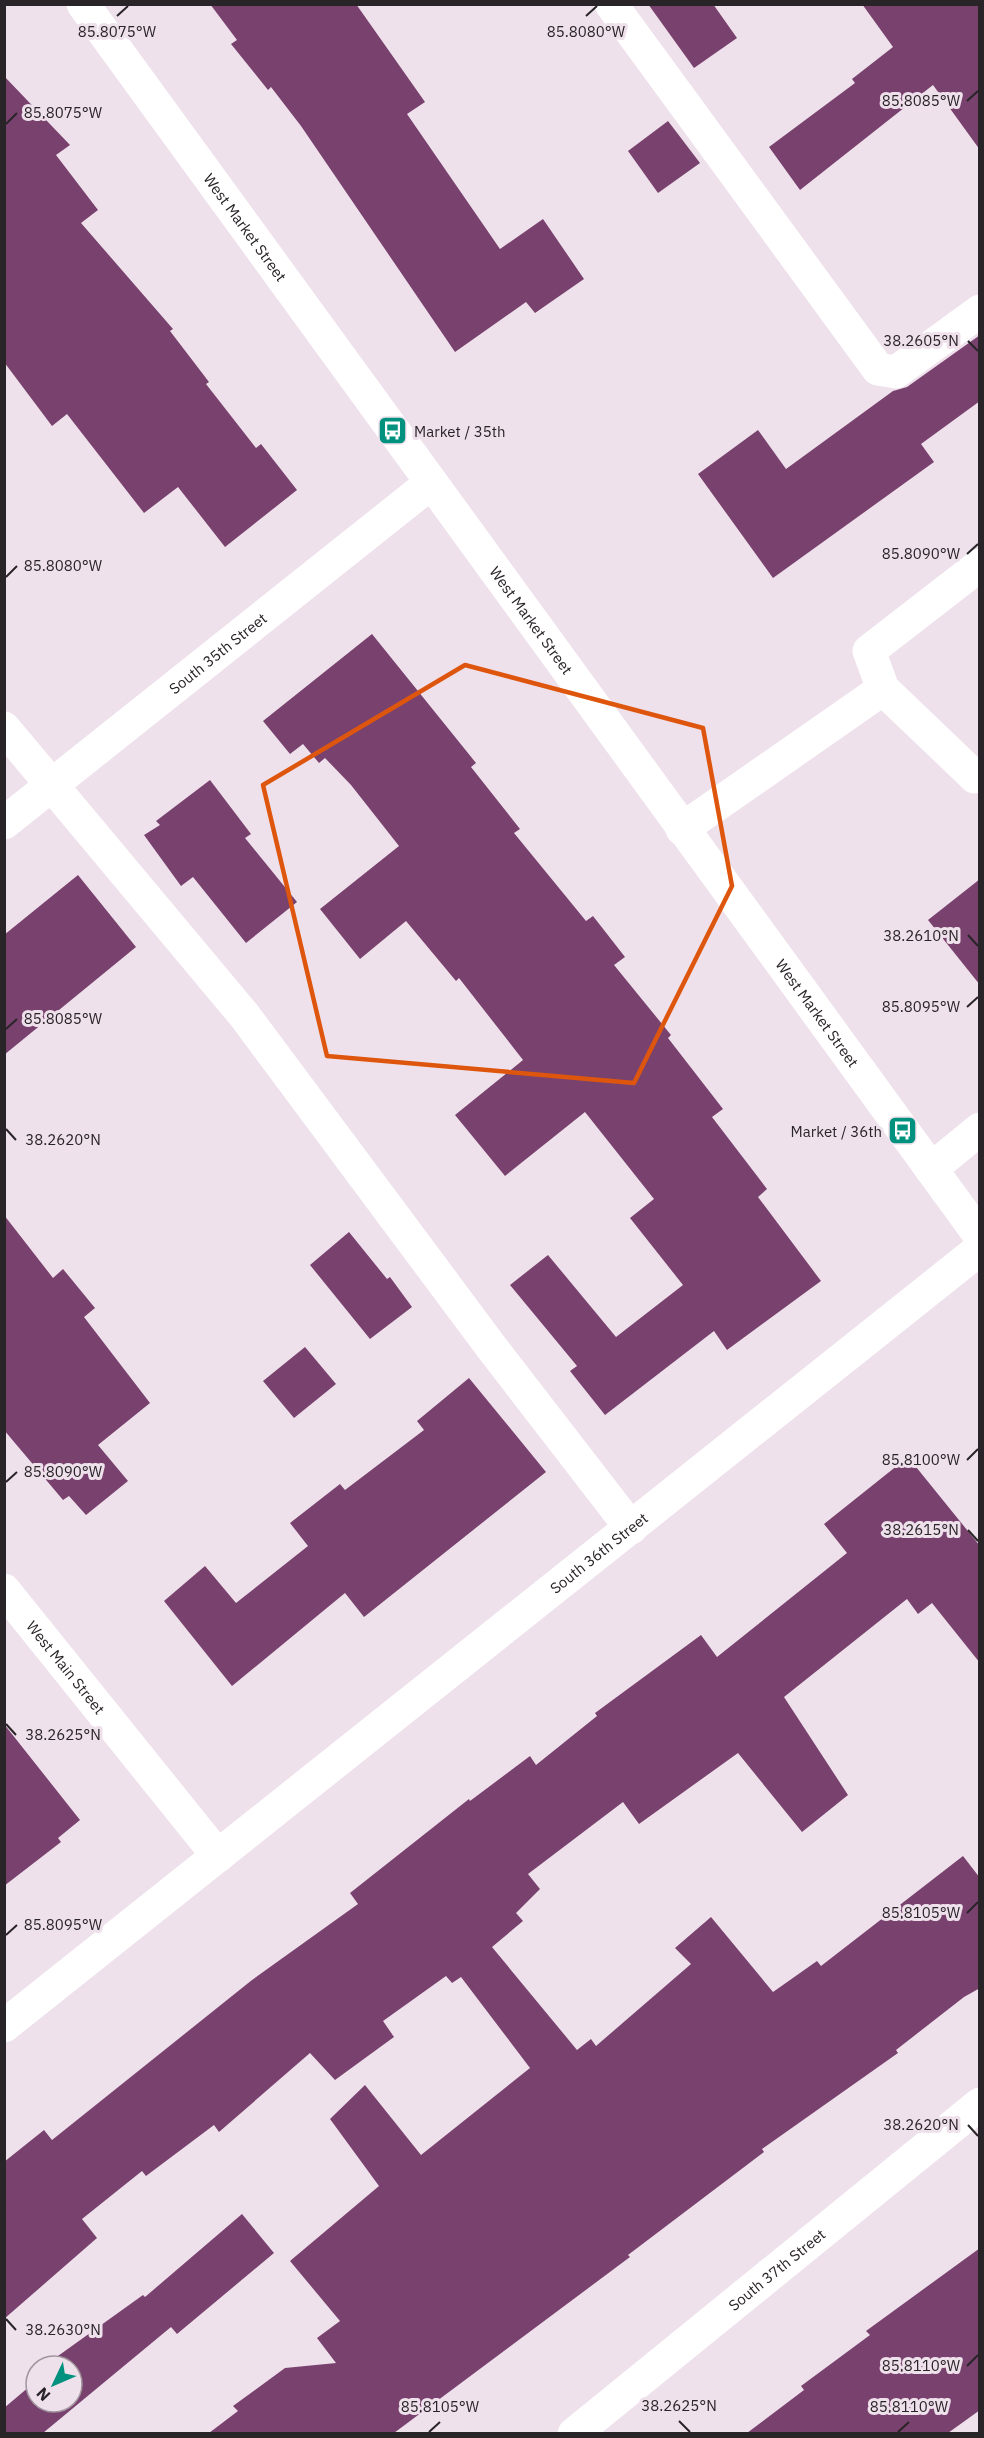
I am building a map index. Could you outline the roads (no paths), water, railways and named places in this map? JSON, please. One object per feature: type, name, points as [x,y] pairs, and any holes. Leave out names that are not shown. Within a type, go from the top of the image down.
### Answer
[{"type":"street","name":"West Market Street","points":[[82,4],[980,1236]]},
{"type":"street","points":[[611,4],[878,369],[896,372],[980,311]]},
{"type":"street","name":"South 35th Street","points":[[4,822],[431,483]]},
{"type":"street","points":[[980,565],[869,651],[883,689],[975,777],[980,773]]},
{"type":"street","points":[[682,829],[883,689]]},
{"type":"street","points":[[4,728],[53,784],[243,1015],[484,1338],[631,1527]]},
{"type":"street","points":[[931,1169],[980,1129]]},
{"type":"street","name":"South 36th Street","points":[[4,2026],[980,1250]]},
{"type":"street","name":"West Main Street","points":[[4,1590],[218,1856]]},
{"type":"street","name":"South 37th Street","points":[[574,2433],[980,2104]]},
{"type":"place","name":"Market / 35th","points":[[393,431]]},
{"type":"place","name":"Market / 36th","points":[[903,1131]]}]
